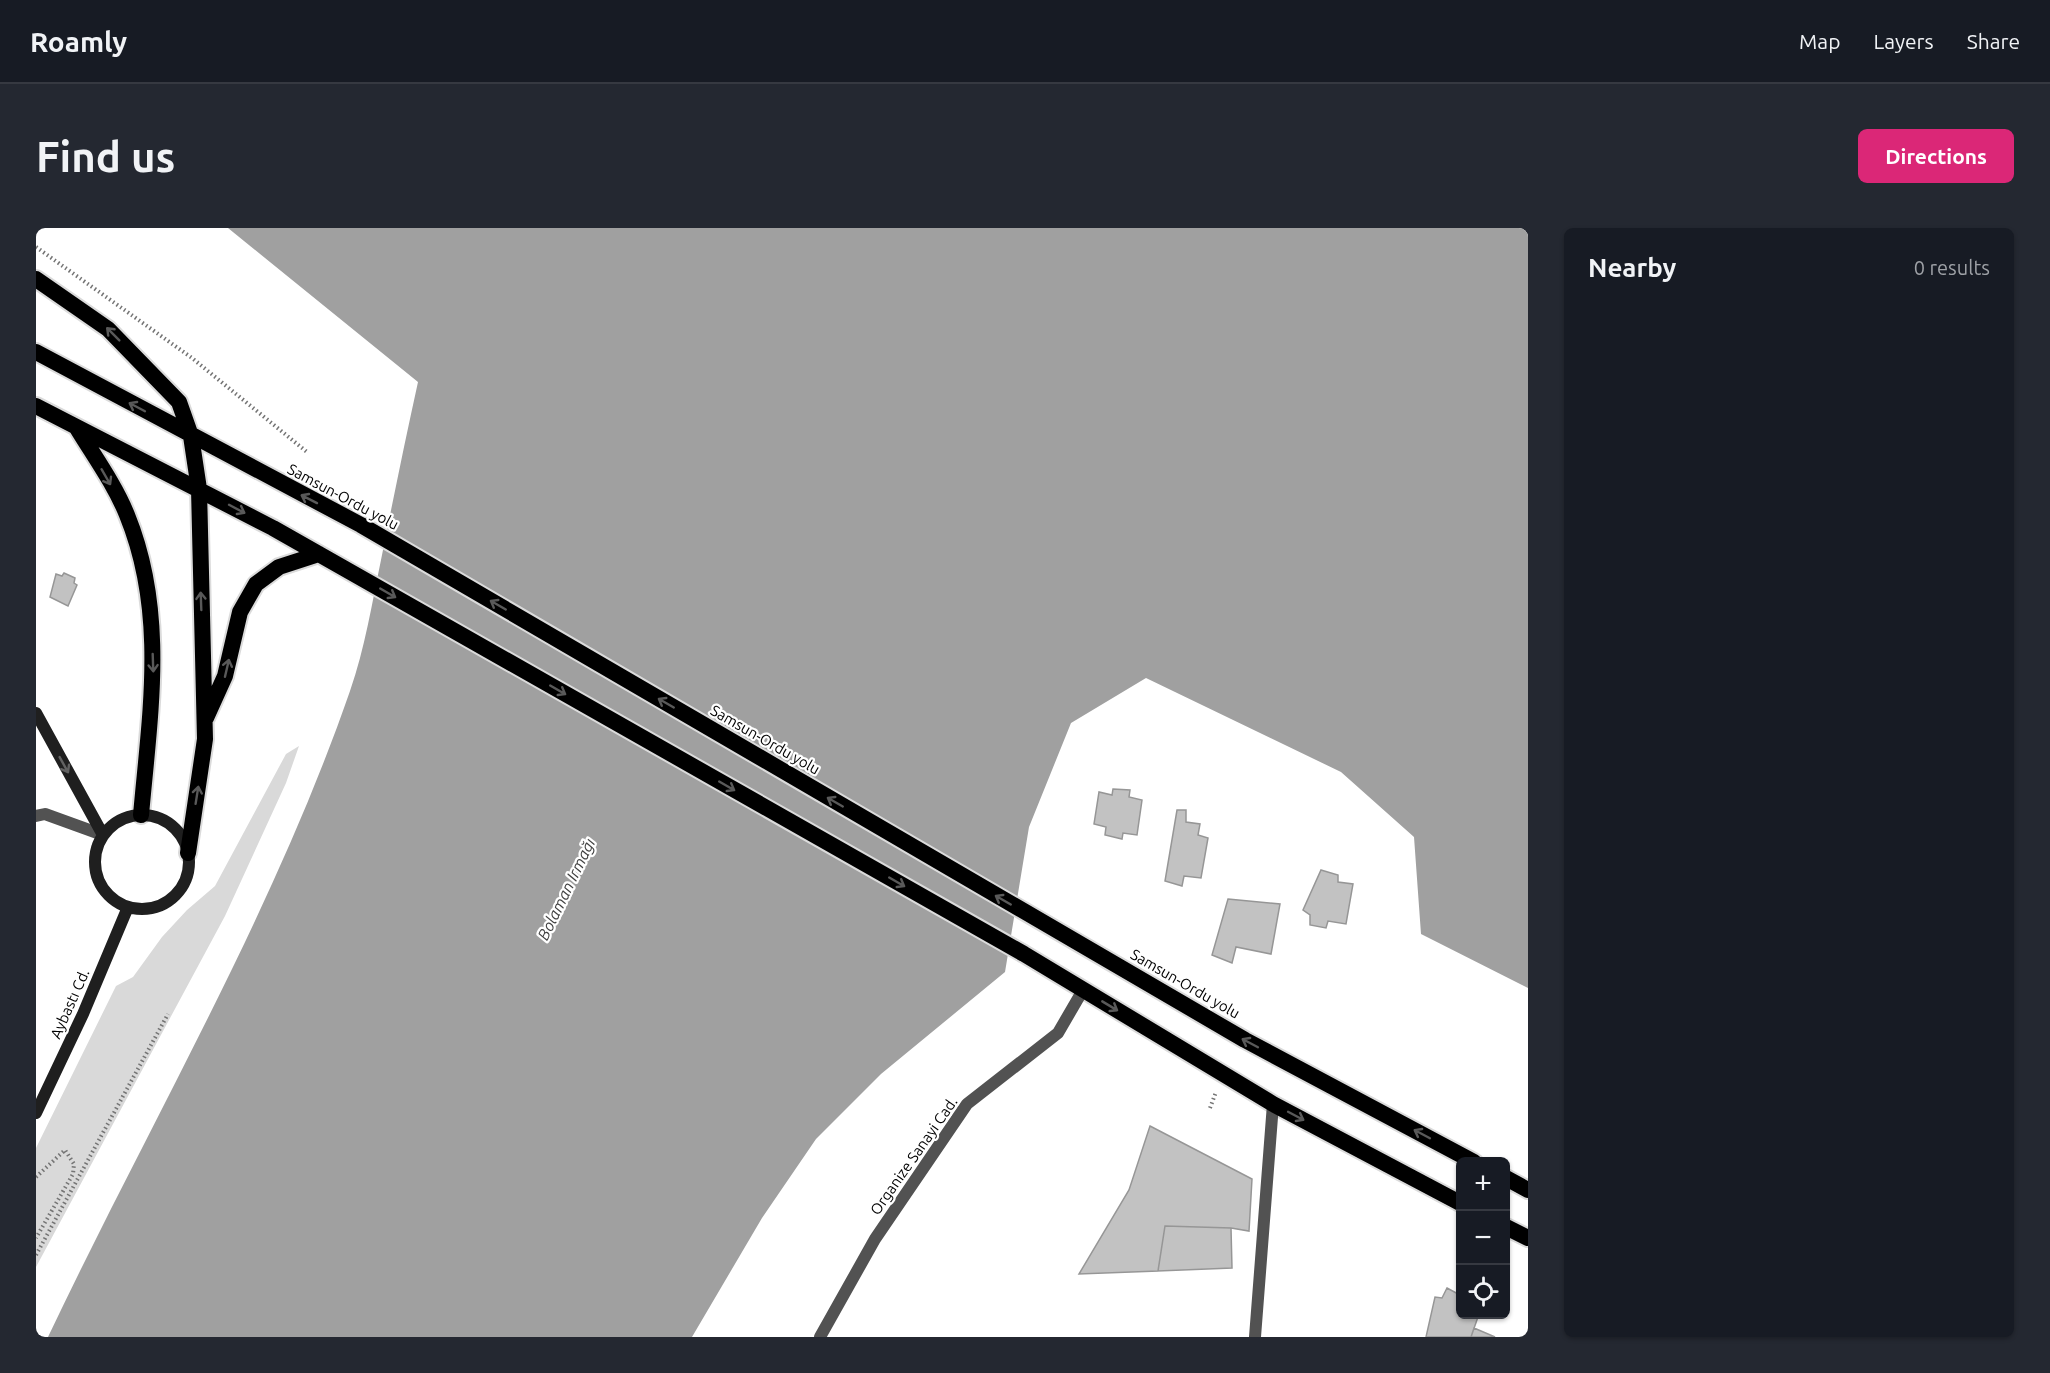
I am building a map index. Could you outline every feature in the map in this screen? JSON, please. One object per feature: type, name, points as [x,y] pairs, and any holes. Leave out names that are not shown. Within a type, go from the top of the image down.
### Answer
[{"type":"highway","points":[[36,279],[108,328],[178,402],[191,436],[199,489],[205,739],[188,853]]},
{"type":"highway","name":"Samsun-Ordu yolu","points":[[36,352],[361,525],[1245,1040],[1466,1157]]},
{"type":"highway","points":[[36,406],[199,489],[338,564],[1023,954],[1273,1104],[1456,1200]]},
{"type":"highway","points":[[77,427],[127,514],[150,588],[153,681],[141,815]]},
{"type":"highway","points":[[204,721],[225,676],[240,612],[256,584],[279,567],[319,554]]},
{"type":"highway","points":[[1510,1180],[1528,1190]]},
{"type":"highway","points":[[1510,1229],[1528,1238]]},
{"type":"main road","points":[[36,713],[103,835]]},
{"type":"main road","points":[[141,815],[157,817],[172,825],[182,837],[188,853],[189,869],[183,884],[173,897],[159,905],[143,909],[128,907],[114,900],[104,890],[97,877],[96,856],[103,835],[112,825],[125,818],[141,815]]},
{"type":"main road","name":"Aybastı Cd.","points":[[36,1113],[83,1014],[128,907]]},
{"type":"street","points":[[36,816],[45,814],[103,835]]},
{"type":"street","name":"Organize Sanayi Cad.","points":[[820,1337],[875,1239],[967,1104],[1058,1033],[1083,990]]},
{"type":"street","points":[[1256,1337],[1273,1104]]},
{"type":"path","points":[[36,247],[192,358],[307,452]]},
{"type":"path","points":[[36,1255],[168,1014]]},
{"type":"path","points":[[36,1177],[65,1150],[74,1164],[73,1174],[36,1238]]},
{"type":"shaded area","points":[[299,746],[286,783],[225,916],[36,1267],[36,1148],[116,986],[133,977],[162,937],[187,910],[215,886],[286,754]]},
{"type":"water","name":"Bolaman Irmağı","points":[[228,228],[1528,228],[1528,988],[1421,934],[1414,837],[1341,772],[1146,678],[1071,723],[1029,827],[1005,972],[881,1074],[816,1139],[762,1218],[692,1337],[48,1337],[247,938],[319,775],[360,658],[418,382]]},
{"type":"building","points":[[64,573],[75,578],[74,583],[77,585],[68,606],[50,597],[56,574],[62,576]]},
{"type":"building","points":[[1113,789],[1130,790],[1129,797],[1142,800],[1137,835],[1123,833],[1122,839],[1105,835],[1106,827],[1094,824],[1099,792],[1112,795]]},
{"type":"building","points":[[1177,810],[1186,810],[1186,822],[1200,824],[1198,835],[1208,838],[1201,878],[1184,876],[1182,886],[1165,881]]},
{"type":"building","points":[[1321,870],[1338,875],[1338,882],[1353,884],[1346,924],[1328,921],[1326,928],[1310,925],[1310,915],[1303,910]]},
{"type":"building","points":[[1228,899],[1280,904],[1271,954],[1236,947],[1232,963],[1212,955]]},
{"type":"building","points":[[1150,1126],[1252,1179],[1249,1231],[1231,1228],[1165,1226],[1158,1271],[1079,1274],[1129,1190]]},
{"type":"building","points":[[1165,1226],[1231,1228],[1232,1268],[1158,1271]]},
{"type":"building","points":[[1447,1288],[1456,1293],[1456,1319],[1477,1319],[1471,1337],[1426,1337],[1435,1297],[1442,1298]]},
{"type":"building","points":[[1474,1328],[1495,1337],[1471,1337]]}]
